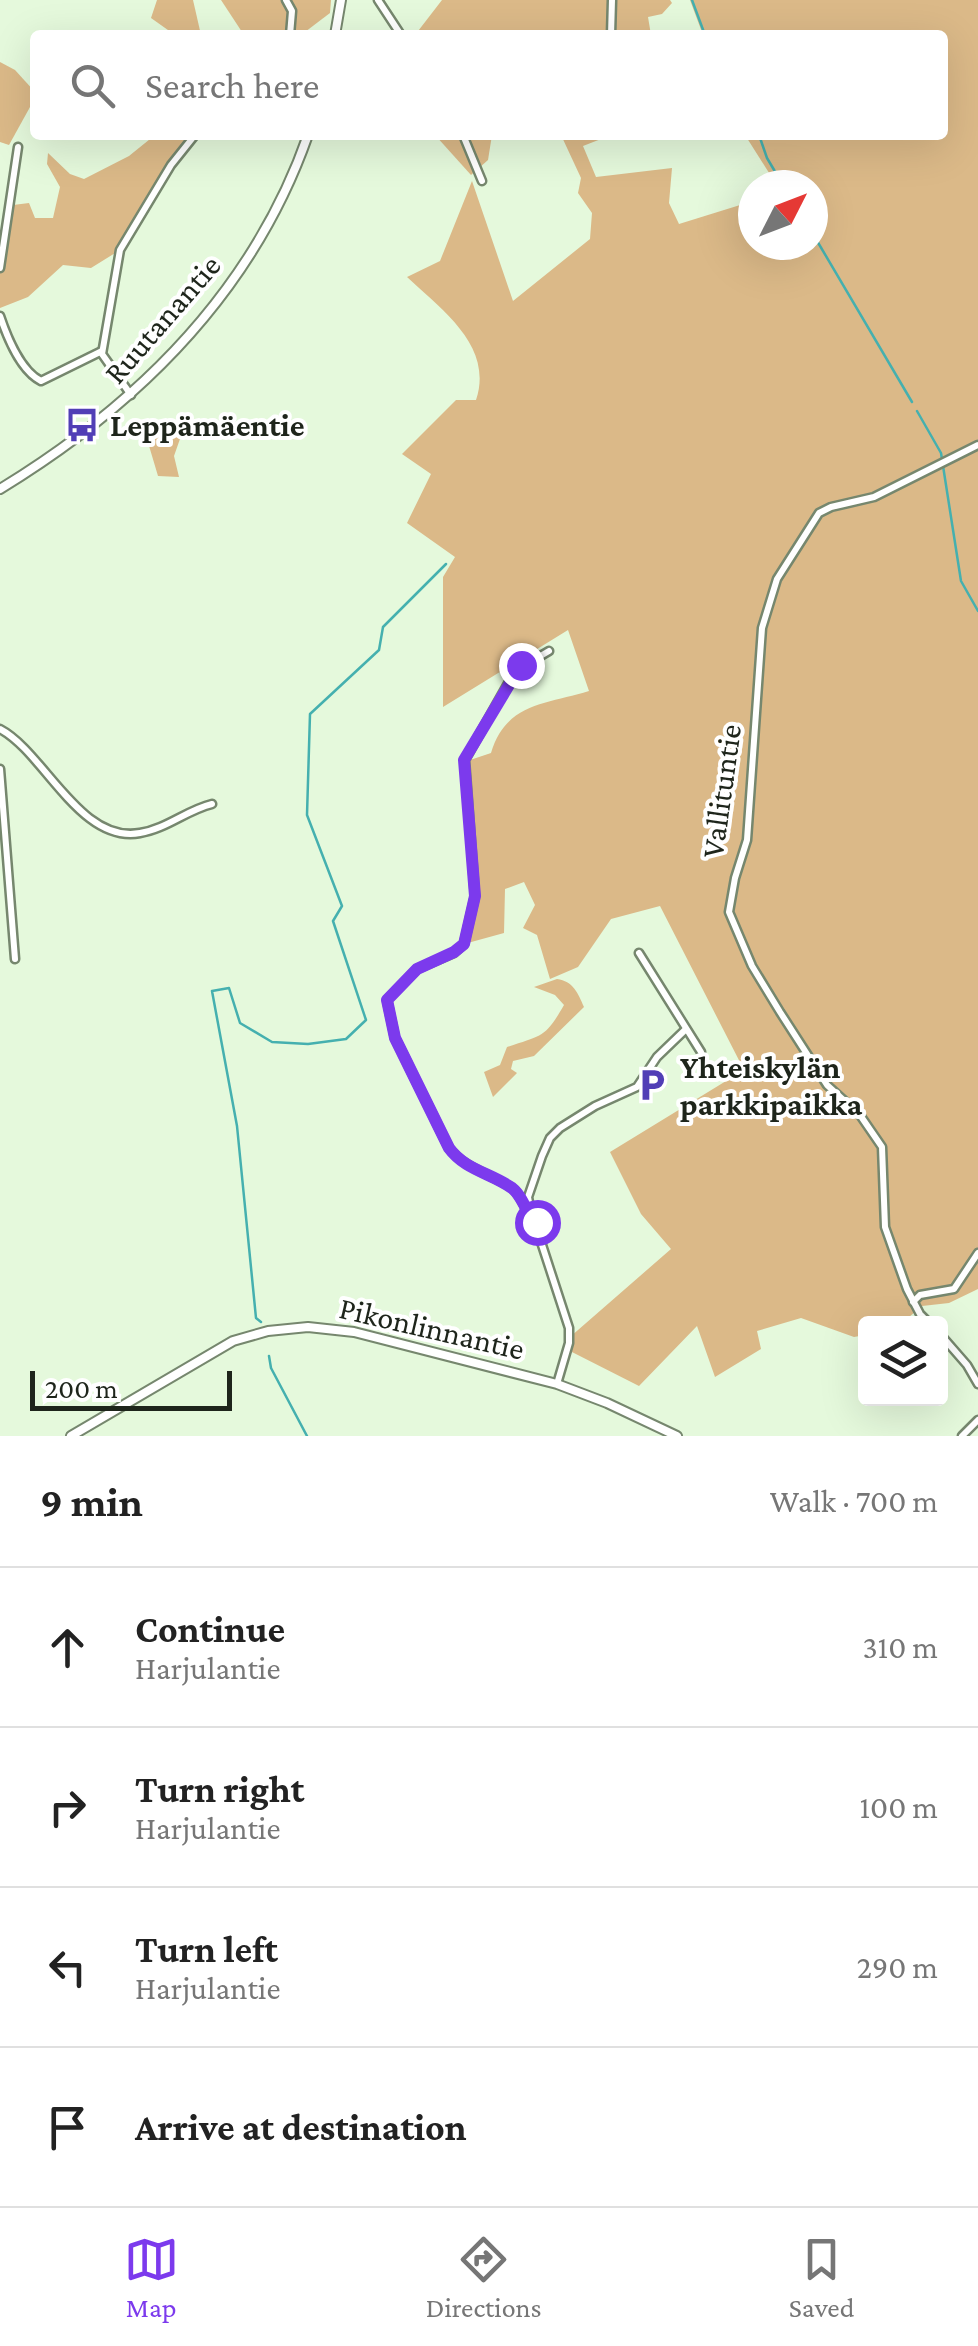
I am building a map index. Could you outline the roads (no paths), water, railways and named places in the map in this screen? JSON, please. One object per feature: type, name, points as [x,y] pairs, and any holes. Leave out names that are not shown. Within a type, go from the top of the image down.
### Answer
[{"type":"street","points":[[286,0],[292,12],[290,30]]},
{"type":"street","points":[[336,30],[341,0]]},
{"type":"street","points":[[378,0],[399,30]]},
{"type":"street","points":[[611,30],[612,0]]},
{"type":"street","points":[[132,395],[102,354],[120,250],[191,140]]},
{"type":"street","name":"Ruutanantie","points":[[0,489],[88,432],[132,395],[194,330],[236,274],[270,218],[306,140]]},
{"type":"street","points":[[465,140],[482,181]]},
{"type":"street","points":[[0,268],[18,147]]},
{"type":"street","points":[[0,316],[6,334],[32,376],[42,381],[102,351]]},
{"type":"street","name":"Vallituntie","points":[[924,1316],[913,1302],[895,1261],[885,1227],[882,1146],[860,1115],[827,1086],[752,966],[729,912],[746,840],[762,628],[778,580],[819,513],[874,497],[978,445]]},
{"type":"street","points":[[542,1238],[512,1189],[463,1163],[449,1148],[395,1038],[387,1000],[417,969],[464,944],[475,896],[464,760],[515,671],[550,651]]},
{"type":"street","points":[[0,728],[92,820],[118,834],[147,832],[188,811],[212,804]]},
{"type":"street","points":[[0,768],[15,958]]},
{"type":"street","points":[[639,952],[701,1052]]},
{"type":"street","points":[[557,1384],[570,1328],[528,1197],[550,1138],[582,1113],[638,1088],[658,1057],[685,1030]]},
{"type":"street","points":[[913,1302],[920,1294],[954,1289],[978,1253]]},
{"type":"street","name":"Pikonlinnantie","points":[[71,1436],[232,1341],[294,1327],[354,1332],[557,1384],[677,1436]]},
{"type":"street","points":[[948,1345],[978,1384]]},
{"type":"street","points":[[962,1436],[978,1420]]},
{"type":"waterway","points":[[692,0],[703,30]]},
{"type":"waterway","points":[[761,140],[774,170]]},
{"type":"waterway","points":[[828,259],[912,402]]},
{"type":"waterway","points":[[917,411],[941,453],[961,581],[978,611]]},
{"type":"waterway","points":[[261,1322],[256,1318],[237,1126],[212,991],[229,988],[240,1023],[272,1042],[308,1044],[346,1039],[366,1020],[333,921],[342,906],[307,815],[310,714],[379,650],[383,627],[446,564]]},
{"type":"waterway","points":[[269,1356],[271,1368],[307,1436]]},
{"type":"place","name":"Leppämäentie","points":[[82,425]]},
{"type":"place","name":"Yhteiskylän parkkipaikka","points":[[652,1085]]}]
